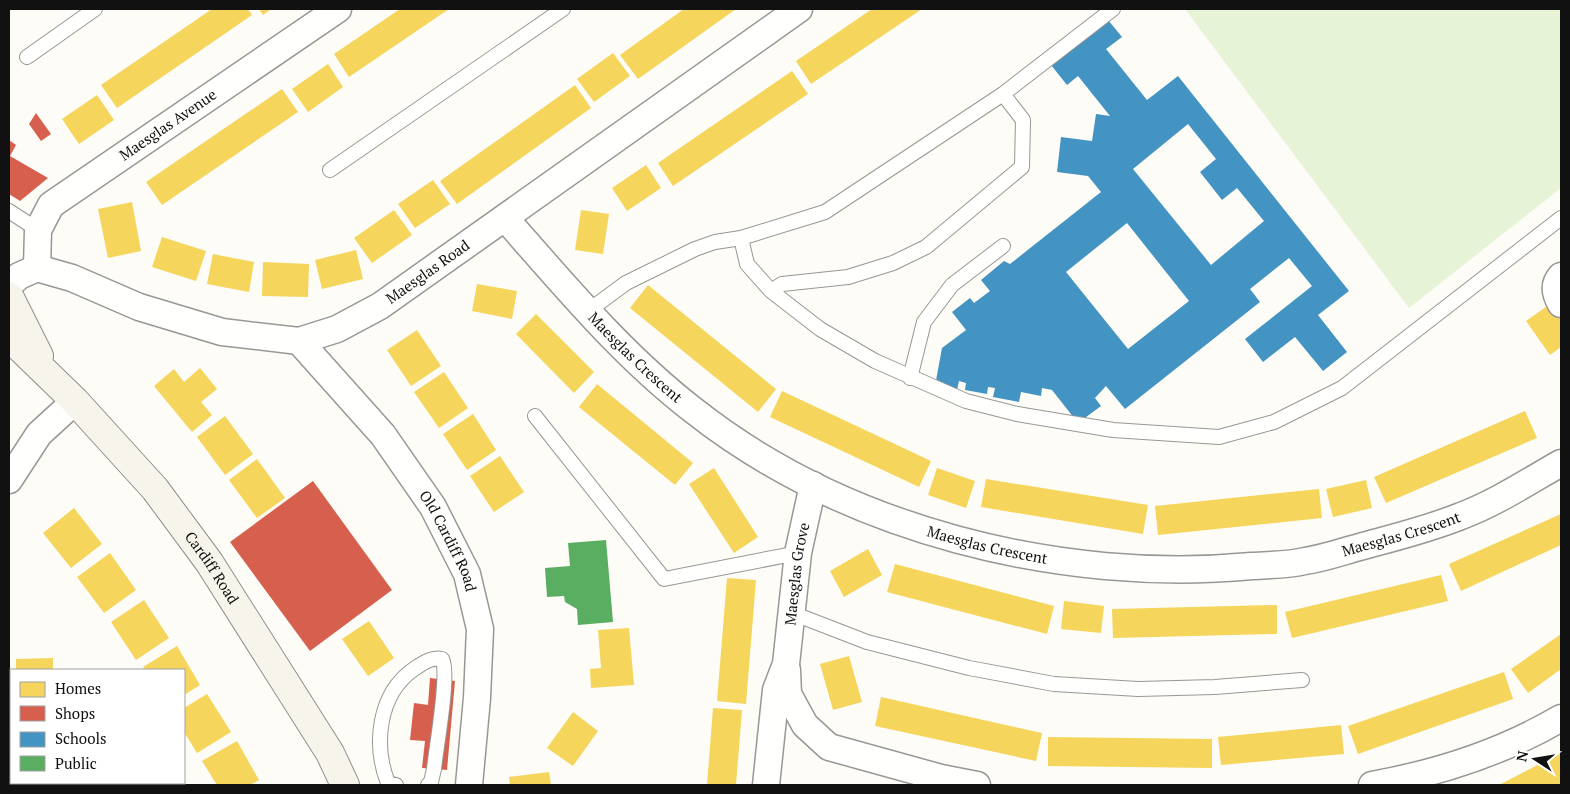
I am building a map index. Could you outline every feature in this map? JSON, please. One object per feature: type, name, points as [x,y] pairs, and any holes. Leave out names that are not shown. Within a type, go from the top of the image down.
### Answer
[{"type":"main road","name":"Cardiff Road","points":[[9,296],[48,373]]},
{"type":"main road","name":"Cardiff Road","points":[[9,337],[75,401],[155,489],[209,562],[330,753],[345,785]]},
{"type":"street","name":"Maesglas Avenue","points":[[37,268],[38,230],[51,205],[338,9]]},
{"type":"street","name":"Maesglas Road","points":[[37,268],[72,278],[139,307],[222,332],[299,341],[337,329],[380,306],[799,9]]},
{"type":"street","name":"Maesglas Crescent","points":[[505,218],[588,311],[634,359],[694,411],[756,453],[813,485],[881,515],[936,535],[1001,551],[1128,569],[1208,570],[1305,562],[1462,516],[1561,463]]},
{"type":"street","points":[[9,286],[19,276],[37,268]]},
{"type":"street","points":[[1561,276],[1555,286],[1556,296],[1561,304]]},
{"type":"street","name":"Old Cardiff Road","points":[[299,341],[383,435],[433,507],[467,574],[480,629],[477,698],[469,785]]},
{"type":"street","points":[[9,480],[40,434],[75,401]]},
{"type":"street","name":"Maesglas Grove","points":[[813,485],[798,553],[786,664],[788,694],[805,725],[829,747],[941,778],[977,785]]},
{"type":"street","name":"Maesglas Grove","points":[[766,785],[776,690],[786,664]]},
{"type":"street","points":[[1372,785],[1407,779],[1471,760],[1535,733],[1561,718]]},
{"type":"lane","points":[[27,57],[95,9]]},
{"type":"lane","points":[[330,170],[562,9]]},
{"type":"lane","points":[[588,311],[626,283],[694,249],[715,242],[741,238],[825,212],[1003,94],[1113,9]]},
{"type":"lane","points":[[771,291],[782,284],[848,277],[893,263],[926,246],[1022,167],[1024,120],[1003,94]]},
{"type":"lane","points":[[9,211],[38,230]]},
{"type":"lane","points":[[741,238],[747,264],[771,291],[820,329],[875,361],[910,378],[966,401],[1017,414],[1113,430],[1219,437],[1274,422],[1342,388],[1561,218]]},
{"type":"lane","points":[[910,378],[924,322],[952,285],[1003,246]]},
{"type":"lane","points":[[536,416],[664,579],[798,553]]},
{"type":"lane","points":[[792,613],[867,642],[969,668],[1054,684],[1148,688],[1215,687],[1302,680]]},
{"type":"lane","points":[[390,785],[381,766],[379,739],[383,717],[392,690],[408,673],[436,657],[442,658],[445,664],[445,672],[434,769],[431,782],[428,785]]},
{"type":"green space","points":[[1185,9],[1561,9],[1561,188],[1409,308]]},
{"type":"building: Homes","points":[[212,9],[248,9],[252,15],[117,108],[101,85]]},
{"type":"building: Homes","points":[[259,9],[271,9],[263,15]]},
{"type":"building: Homes","points":[[400,9],[449,9],[349,77],[334,54]]},
{"type":"building: Homes","points":[[684,9],[736,9],[638,79],[620,55]]},
{"type":"building: Homes","points":[[872,9],[922,9],[811,84],[796,61]]},
{"type":"building: Homes","points":[[613,53],[630,76],[594,102],[577,79]]},
{"type":"building: Homes","points":[[328,64],[343,87],[308,112],[292,89]]},
{"type":"building: Homes","points":[[792,71],[808,94],[673,186],[658,163]]},
{"type":"building: Homes","points":[[575,85],[591,108],[457,204],[440,181]]},
{"type":"building: Homes","points":[[282,89],[298,112],[162,205],[146,182]]},
{"type":"building: Homes","points":[[97,95],[114,120],[79,144],[62,119]]},
{"type":"building: Homes","points":[[646,165],[661,188],[627,211],[612,188]]},
{"type":"building: Homes","points":[[433,180],[450,204],[415,228],[398,204]]},
{"type":"building: Homes","points":[[132,202],[141,251],[108,258],[98,209]]},
{"type":"building: Homes","points":[[394,210],[412,235],[372,263],[354,238]]},
{"type":"building: Homes","points":[[581,210],[609,214],[603,254],[575,250]]},
{"type":"building: Homes","points":[[162,237],[206,251],[196,281],[152,267]]},
{"type":"building: Homes","points":[[356,250],[363,279],[322,289],[315,260]]},
{"type":"building: Homes","points":[[213,254],[254,262],[249,292],[207,284]]},
{"type":"building: Homes","points":[[263,262],[309,264],[308,297],[262,296]]},
{"type":"building: Homes","points":[[477,284],[517,291],[512,319],[472,311]]},
{"type":"building: Homes","points":[[648,285],[776,389],[758,412],[630,308]]},
{"type":"building: Homes","points":[[1550,304],[1561,320],[1561,347],[1550,355],[1526,321]]},
{"type":"building: Homes","points":[[536,314],[594,372],[574,393],[516,334]]},
{"type":"building: Homes","points":[[417,330],[441,366],[411,386],[387,350]]},
{"type":"building: Homes","points":[[200,368],[217,389],[201,402],[212,415],[192,432],[154,386],[174,369],[184,382]]},
{"type":"building: Homes","points":[[444,372],[468,408],[439,428],[414,392]]},
{"type":"building: Homes","points":[[597,384],[693,463],[675,485],[579,407]]},
{"type":"building: Homes","points":[[782,391],[931,461],[919,487],[770,417]]},
{"type":"building: Homes","points":[[1525,411],[1537,438],[1386,503],[1374,477]]},
{"type":"building: Homes","points":[[473,414],[496,450],[467,470],[443,434]]},
{"type":"building: Homes","points":[[225,416],[253,454],[225,475],[197,437]]},
{"type":"building: Homes","points":[[500,456],[524,492],[494,512],[470,476]]},
{"type":"building: Homes","points":[[257,459],[285,498],[257,518],[229,480]]},
{"type":"building: Homes","points":[[714,468],[758,537],[734,553],[689,484]]},
{"type":"building: Homes","points":[[937,468],[975,481],[966,508],[928,495]]},
{"type":"building: Homes","points":[[986,479],[1148,505],[1143,534],[981,507]]},
{"type":"building: Homes","points":[[1366,480],[1372,508],[1333,517],[1326,489]]},
{"type":"building: Homes","points":[[1319,489],[1322,518],[1158,535],[1155,506]]},
{"type":"building: Homes","points":[[74,508],[102,544],[71,568],[43,533]]},
{"type":"building: Homes","points":[[1561,514],[1561,545],[1461,591],[1449,564]]},
{"type":"building: Homes","points":[[868,549],[882,575],[844,597],[830,571]]},
{"type":"building: Homes","points":[[110,553],[136,590],[104,613],[77,577]]},
{"type":"building: Homes","points":[[895,564],[1054,606],[1047,634],[887,592]]},
{"type":"building: Homes","points":[[1441,575],[1448,601],[1292,638],[1285,612]]},
{"type":"building: Homes","points":[[727,578],[756,580],[746,704],[717,701]]},
{"type":"building: Homes","points":[[144,600],[169,638],[136,660],[111,622]]},
{"type":"building: Homes","points":[[1064,601],[1104,606],[1101,633],[1061,629]]},
{"type":"building: Homes","points":[[1277,605],[1277,634],[1113,638],[1112,609]]},
{"type":"building: Homes","points":[[369,621],[394,658],[368,676],[342,639]]},
{"type":"building: Homes","points":[[629,628],[634,685],[591,688],[590,669],[601,668],[598,630]]},
{"type":"building: Homes","points":[[1561,634],[1561,669],[1528,693],[1511,669]]},
{"type":"building: Homes","points":[[177,646],[200,685],[185,694],[185,669],[144,669],[143,667]]},
{"type":"building: Homes","points":[[849,656],[862,702],[833,710],[820,664]]},
{"type":"building: Homes","points":[[53,658],[53,669],[16,669],[16,659]]},
{"type":"building: Homes","points":[[1504,672],[1513,699],[1358,754],[1348,726]]},
{"type":"building: Homes","points":[[207,694],[231,732],[197,753],[185,734],[185,707]]},
{"type":"building: Homes","points":[[881,697],[1042,733],[1036,761],[875,726]]},
{"type":"building: Homes","points":[[713,708],[742,710],[736,785],[707,785]]},
{"type":"building: Homes","points":[[573,712],[598,731],[573,766],[547,748]]},
{"type":"building: Homes","points":[[1341,725],[1344,754],[1221,765],[1218,737]]},
{"type":"building: Homes","points":[[1048,737],[1212,739],[1212,768],[1048,766]]},
{"type":"building: Homes","points":[[237,741],[259,780],[250,785],[217,785],[202,761]]},
{"type":"building: Homes","points":[[1561,753],[1561,785],[1499,785],[1547,760]]},
{"type":"building: Homes","points":[[549,772],[551,785],[510,785],[509,777]]},
{"type":"building: Homes","points":[[66,784],[66,785],[28,785]]},
{"type":"building: Shops","points":[[36,113],[51,134],[41,141],[29,124]]},
{"type":"building: Shops","points":[[9,140],[16,145],[10,156],[48,178],[20,201],[9,194]]},
{"type":"building: Shops","points":[[313,481],[392,590],[310,651],[230,542]]},
{"type":"building: Shops","points":[[430,678],[455,681],[447,770],[422,768],[425,741],[410,740],[414,703],[428,705]]},
{"type":"building: Schools","points":[[1108,20],[1122,37],[1106,49],[1147,100],[1178,76],[1349,291],[1318,315],[1347,352],[1323,371],[1295,337],[1263,362],[1245,339],[1312,286],[1289,258],[1250,289],[1260,302],[1125,409],[1106,386],[1095,398],[1101,406],[1078,423],[1052,390],[1042,388],[1041,396],[1021,392],[1019,402],[993,397],[995,388],[988,387],[987,394],[965,390],[966,383],[959,381],[957,390],[935,386],[942,348],[966,330],[952,312],[970,298],[974,303],[990,291],[981,280],[1004,261],[1010,264],[1101,192],[1088,176],[1057,172],[1061,137],[1092,141],[1096,114],[1110,116],[1078,76],[1067,85],[1051,65]],"holes":[[[1188,124],[1216,159],[1200,172],[1222,200],[1237,188],[1264,221],[1211,265],[1133,169]],[[1127,223],[1189,301],[1128,349],[1066,272]]]},
{"type":"building: Public","points":[[606,540],[613,622],[578,625],[577,609],[565,602],[564,596],[547,597],[545,568],[570,566],[568,543]]}]
